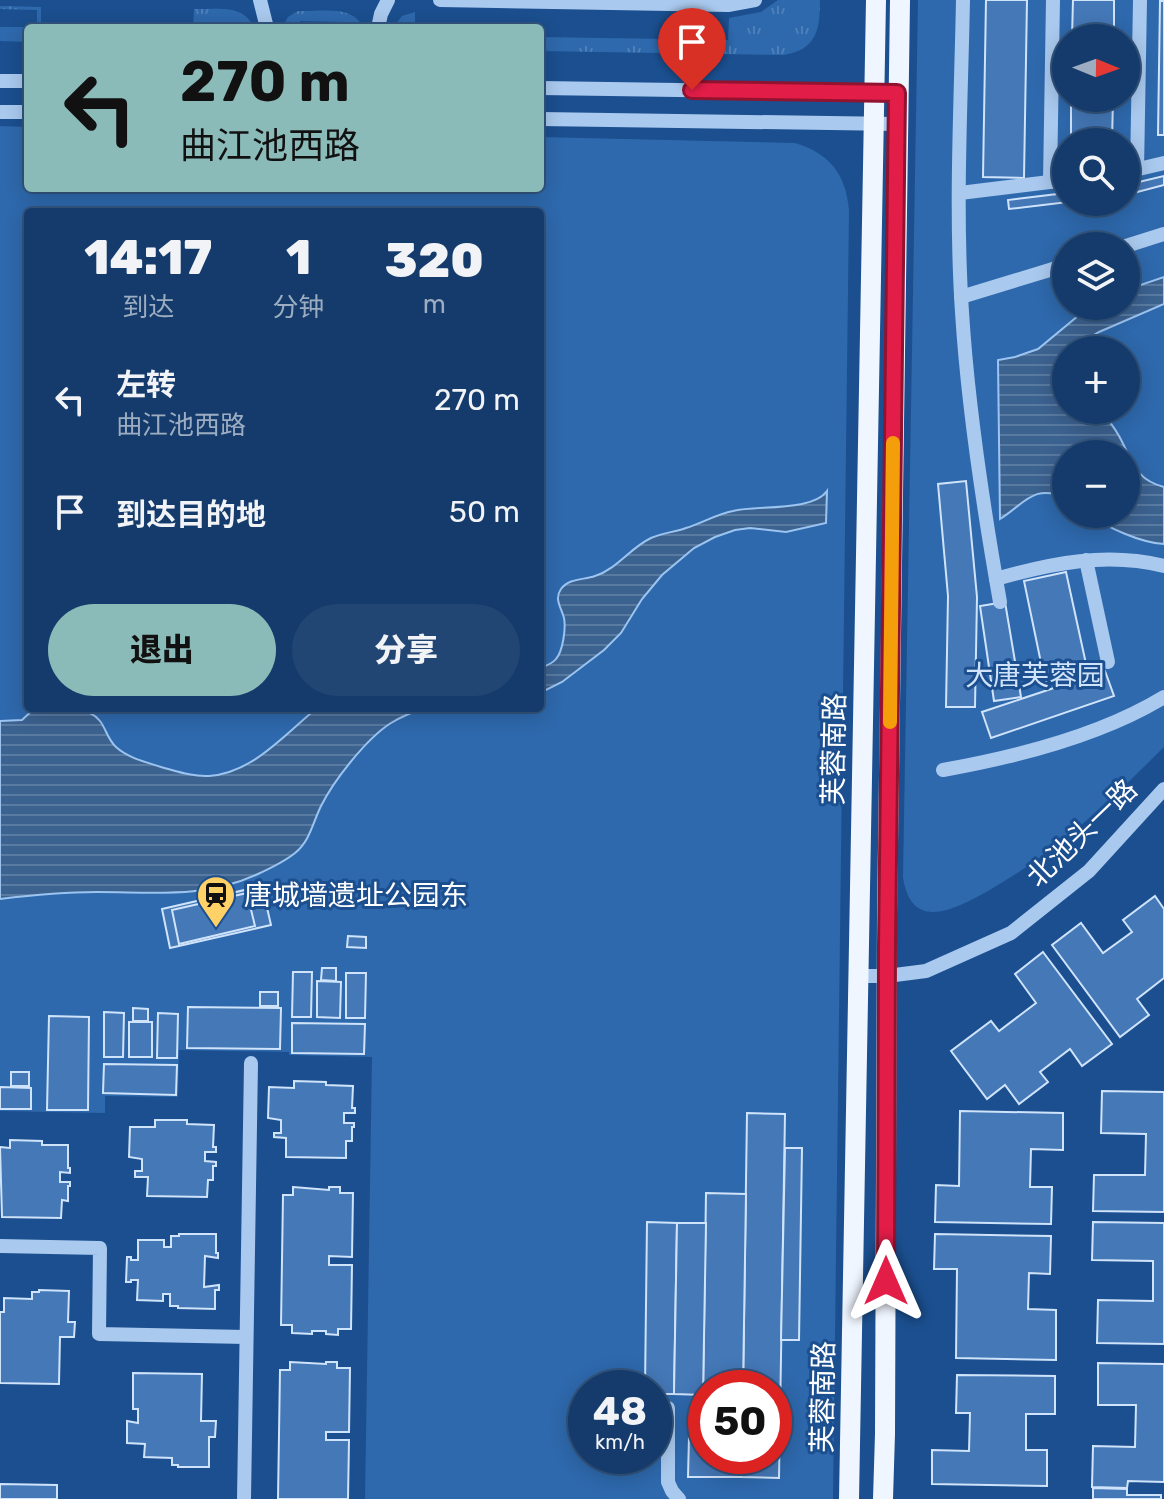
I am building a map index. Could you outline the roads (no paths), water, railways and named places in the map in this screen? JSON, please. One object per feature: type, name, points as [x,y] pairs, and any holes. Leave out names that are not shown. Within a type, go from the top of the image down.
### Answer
[{"type":"main road","name":"芙蓉南路","points":[[849,1499],[876,0]]},
{"type":"main road","name":"芙蓉南路","points":[[883,1499],[900,0]]},
{"type":"street","points":[[260,0],[266,24]]},
{"type":"street","points":[[379,24],[388,0]]},
{"type":"street","points":[[440,0],[728,5],[755,0]]},
{"type":"street","points":[[963,0],[961,297],[967,381],[1000,602]]},
{"type":"street","points":[[960,193],[1050,182],[1053,0]]},
{"type":"street","points":[[1134,128],[1140,0]]},
{"type":"street","points":[[0,81],[24,81]]},
{"type":"street","points":[[544,88],[897,93]]},
{"type":"street","points":[[0,112],[24,112]]},
{"type":"street","points":[[544,119],[897,124]]},
{"type":"street","points":[[1140,169],[1164,163]]},
{"type":"street","points":[[1140,242],[1164,234]]},
{"type":"street","points":[[961,297],[1052,269]]},
{"type":"street","points":[[996,579],[1041,567],[1086,560],[1132,560],[1164,566]]},
{"type":"street","points":[[1086,560],[1108,662]]},
{"type":"street","points":[[943,770],[1044,747],[1100,727],[1164,697]]},
{"type":"street","name":"北池头一路","points":[[858,976],[926,971],[1011,933],[1089,871],[1164,789]]},
{"type":"street","points":[[244,1499],[251,1063]]},
{"type":"street","points":[[0,1246],[100,1248],[99,1334],[246,1337]]},
{"type":"street","points":[[668,1474],[668,1482],[679,1499]]},
{"type":"place","name":"唐城墙遗址公园东","points":[[216,929]]},
{"type":"park label","name":"大唐芙蓉园","points":[[1035,675]]}]
